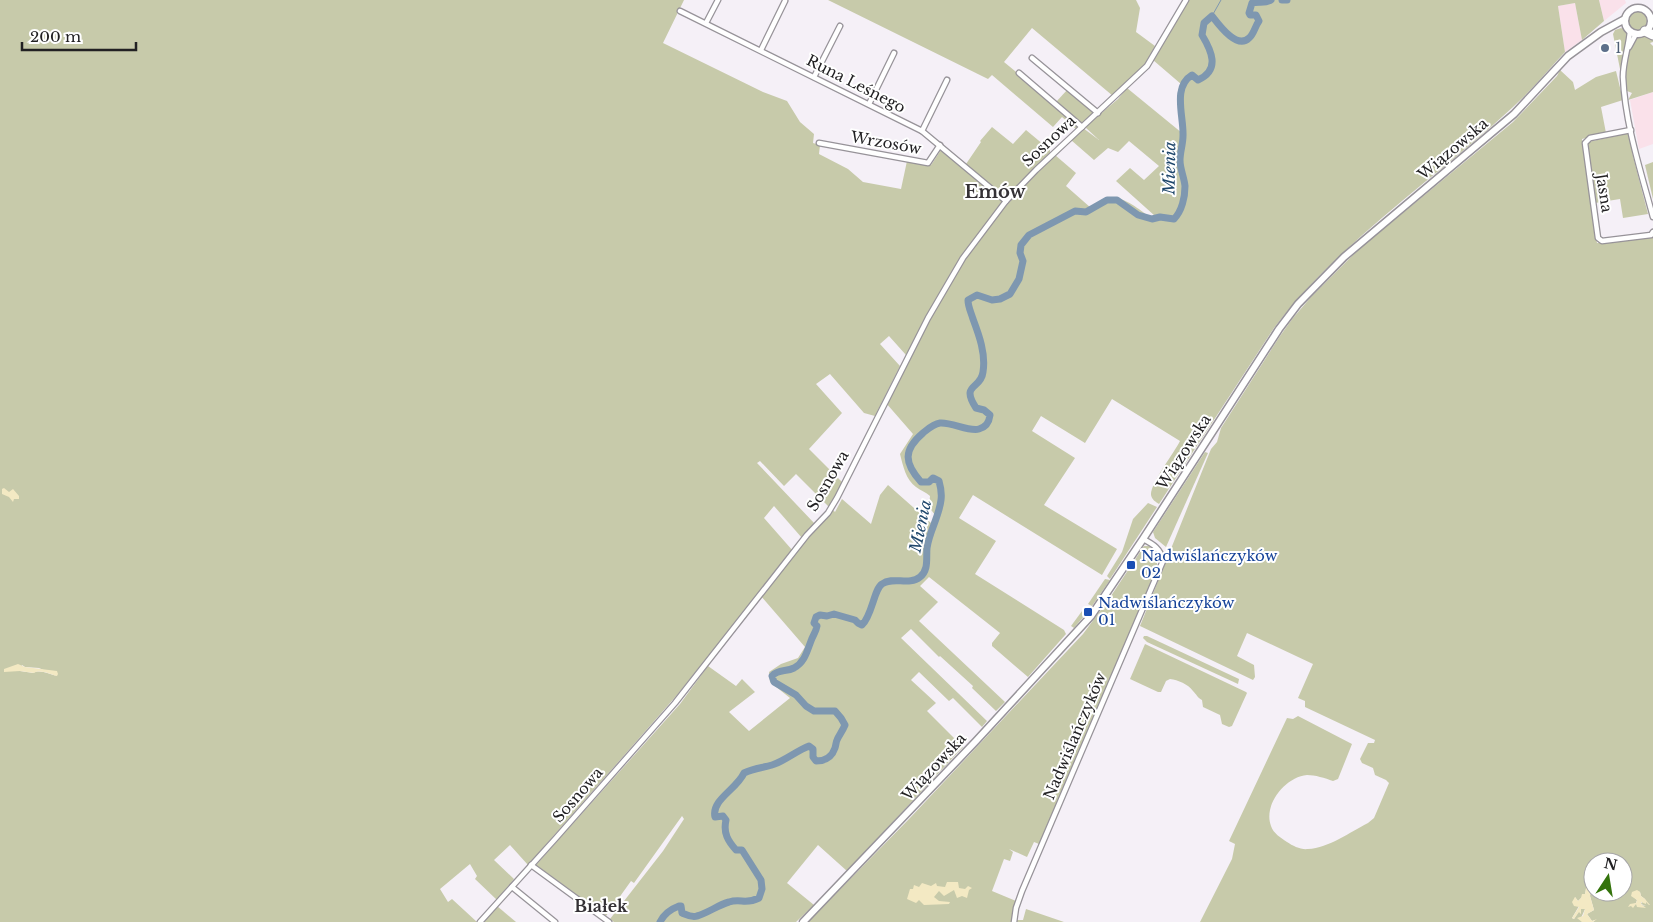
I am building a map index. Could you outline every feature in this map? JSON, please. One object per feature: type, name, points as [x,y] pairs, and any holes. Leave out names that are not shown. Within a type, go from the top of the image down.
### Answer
[{"type":"main road","name":"Wiązowska","points":[[1640,29],[1628,13],[1638,8],[1650,10]]},
{"type":"main road","points":[[1640,29],[1650,10]]},
{"type":"main road","name":"Wiązowska","points":[[803,922],[1066,644],[1096,609],[1275,334],[1298,304],[1359,244],[1514,114],[1568,56],[1589,39],[1613,26],[1640,29]]},
{"type":"street","points":[[706,23],[718,0]]},
{"type":"street","name":"Sosnowa","points":[[480,922],[674,703],[806,535],[828,513],[928,318],[963,258],[1006,201],[1036,170],[1147,66],[1186,0]]},
{"type":"street","points":[[761,50],[785,1]]},
{"type":"street","name":"Runa Leśnego","points":[[680,11],[922,131],[1006,201]]},
{"type":"street","points":[[814,77],[840,26]]},
{"type":"street","points":[[1640,29],[1625,55],[1623,78],[1631,130],[1653,217]]},
{"type":"street","points":[[868,104],[894,53]]},
{"type":"street","name":"Sosnowa","points":[[1032,58],[1098,113]]},
{"type":"street","points":[[1019,73],[1082,127]]},
{"type":"street","points":[[922,131],[947,80]]},
{"type":"street","name":"Jasna","points":[[1631,130],[1590,138],[1585,143],[1598,238],[1602,241],[1650,235],[1653,232]]},
{"type":"street","name":"Wrzosów","points":[[819,143],[928,163],[940,145]]},
{"type":"street","name":"Nadwiślańczyków","points":[[1014,922],[1016,908],[1022,891],[1164,561],[1158,549],[1143,539]]},
{"type":"street","points":[[531,865],[609,922]]},
{"type":"street","points":[[512,887],[555,922]]},
{"type":"shaded area","points":[[1599,0],[1625,0],[1626,3],[1604,21]]},
{"type":"shaded area","points":[[1575,3],[1582,40],[1565,52],[1558,6]]},
{"type":"shaded area","points":[[1653,92],[1653,144],[1639,149],[1630,100]]},
{"type":"green space","points":[[0,0],[684,0],[663,43],[763,92],[787,101],[800,122],[814,134],[813,143],[820,145],[819,154],[848,169],[863,182],[901,189],[907,161],[931,165],[941,150],[1003,202],[961,257],[906,355],[889,336],[880,344],[900,366],[875,416],[864,413],[830,374],[816,384],[842,413],[809,449],[842,482],[829,507],[796,474],[784,486],[760,461],[757,463],[815,524],[802,538],[774,506],[764,518],[793,551],[677,695],[528,865],[510,845],[494,860],[514,879],[497,900],[475,879],[477,876],[470,864],[440,889],[448,902],[452,899],[477,922],[0,922]],"holes":[[[22,665],[39,668],[57,676],[42,672],[20,671]]]},
{"type":"green space","points":[[828,0],[1136,0],[1140,8],[1136,32],[1155,46],[1145,65],[1113,96],[1032,28],[1004,62],[1080,125],[1076,129],[1062,117],[1053,127],[992,75],[988,79]]},
{"type":"green space","points":[[1188,0],[1599,0],[1604,21],[1582,40],[1575,3],[1558,6],[1565,52],[1513,107],[1358,239],[1300,297],[1274,328],[1159,504],[1154,501],[1151,495],[1154,484],[1180,441],[1112,399],[1085,443],[1041,416],[1032,431],[1075,458],[1044,505],[1117,549],[1102,575],[973,495],[959,518],[996,541],[975,574],[1064,630],[1066,634],[1028,677],[992,646],[992,643],[1000,633],[929,577],[920,586],[938,602],[919,621],[1005,702],[996,711],[972,688],[973,686],[939,657],[911,629],[901,638],[987,721],[982,727],[953,698],[949,701],[919,672],[911,680],[936,703],[927,711],[963,747],[847,871],[818,845],[787,883],[814,905],[796,922],[614,922],[610,919],[663,851],[684,819],[682,816],[634,883],[631,881],[606,916],[536,865],[680,704],[708,666],[736,686],[742,679],[755,692],[729,712],[749,731],[790,698],[770,682],[769,672],[781,664],[798,658],[805,647],[761,596],[808,537],[833,510],[835,512],[842,499],[871,524],[880,495],[888,485],[931,523],[935,515],[929,507],[930,496],[910,481],[905,472],[900,454],[913,434],[886,403],[913,348],[953,276],[984,231],[1055,155],[1076,173],[1066,186],[1091,208],[1101,200],[1114,198],[1133,205],[1150,217],[1155,216],[1116,181],[1130,168],[1144,180],[1159,166],[1129,141],[1118,152],[1108,148],[1094,160],[1071,140],[1083,128],[1099,140],[1085,127],[1118,99],[1127,88],[1182,133],[1178,90],[1181,84],[1153,60]]},
{"type":"green space","points":[[1637,11],[1644,14],[1647,21],[1644,28],[1637,31],[1630,28],[1627,21],[1630,14]]},
{"type":"green space","points":[[1621,28],[1626,30],[1627,35],[1621,74],[1613,34],[1615,30]]},
{"type":"green space","points":[[1646,34],[1653,38],[1653,42],[1650,43],[1653,46],[1653,92],[1628,100],[1632,93],[1627,91],[1625,84],[1626,62],[1637,35]]},
{"type":"green space","points":[[1560,70],[1573,82],[1575,90],[1596,77],[1616,71],[1623,100],[1601,107],[1606,133],[1582,139],[1597,243],[1653,237],[1653,922],[1592,921],[1587,914],[1594,910],[1592,902],[1633,902],[1633,852],[1583,852],[1583,896],[1578,901],[1575,897],[1574,906],[1579,906],[1572,918],[1574,919],[1579,911],[1581,914],[1581,909],[1585,909],[1581,918],[1582,922],[1200,922],[1232,859],[1235,844],[1229,841],[1287,718],[1293,719],[1298,716],[1352,744],[1338,779],[1333,781],[1307,775],[1291,781],[1278,793],[1270,809],[1269,818],[1275,833],[1289,843],[1303,849],[1324,846],[1368,823],[1374,818],[1389,783],[1375,775],[1373,768],[1362,763],[1360,759],[1368,743],[1374,743],[1375,740],[1305,707],[1305,701],[1298,698],[1313,664],[1247,633],[1237,656],[1254,665],[1255,677],[1253,680],[1140,626],[1211,449],[1217,442],[1221,428],[1293,318],[1358,250],[1513,122],[1557,76]],"holes":[[[1637,891],[1640,892],[1646,902],[1641,904],[1646,906],[1636,904],[1630,906],[1636,903],[1637,900],[1634,897]]]},
{"type":"green space","points":[[1068,89],[1095,113],[1082,124],[1056,102]]},
{"type":"green space","points":[[992,127],[1013,144],[1026,130],[1050,150],[1050,153],[1006,198],[966,164],[980,141]]},
{"type":"green space","points":[[1629,133],[1648,214],[1623,218],[1620,199],[1595,203],[1586,145],[1588,142]]},
{"type":"green space","points":[[1653,162],[1653,199],[1645,165]]},
{"type":"green space","points":[[1205,452],[1208,453],[1166,547],[1155,538],[1153,532]]},
{"type":"green space","points":[[1148,503],[1157,507],[1110,579],[1107,576],[1122,552],[1133,519]]},
{"type":"green space","points":[[1144,546],[1149,546],[1157,556],[1157,568],[1039,844],[1034,842],[1027,857],[1009,849],[1013,852],[1010,861],[1004,859],[992,891],[1016,901],[1013,922],[808,922],[909,819],[1083,634]]},
{"type":"green space","points":[[1105,579],[1110,580],[1092,606],[1088,604]]},
{"type":"green space","points":[[1085,607],[1090,609],[1074,628],[1071,626]]},
{"type":"green space","points":[[1144,636],[1239,679],[1238,684],[1147,642],[1143,638]]},
{"type":"green space","points":[[1145,644],[1246,692],[1232,726],[1229,727],[1222,724],[1220,715],[1203,707],[1202,700],[1183,683],[1170,679],[1166,681],[1161,692],[1158,692],[1130,679]]},
{"type":"green space","points":[[497,906],[516,922],[483,922]]},
{"type":"green space","points":[[1026,909],[1064,922],[1017,922],[1017,920],[1023,920]]},
{"type":"sand","points":[[4,488],[9,492],[13,489],[19,496],[19,499],[14,499],[13,502],[9,497],[2,494],[2,489]]},
{"type":"sand","points":[[18,664],[25,667],[57,671],[58,674],[57,676],[42,672],[4,672],[4,669]]},
{"type":"sand","points":[[947,882],[958,882],[959,888],[965,889],[968,886],[972,888],[969,890],[967,898],[962,896],[957,898],[954,890],[944,896],[939,891],[934,897],[939,901],[950,902],[949,904],[924,905],[919,900],[916,903],[907,899],[910,889],[913,889],[914,885],[919,887],[922,883],[931,886],[936,883],[937,886],[945,887]]},
{"type":"sand","points":[[1637,890],[1640,892],[1641,896],[1650,905],[1646,902],[1646,904],[1641,902],[1646,908],[1637,907],[1636,904],[1633,908],[1631,906],[1628,907],[1630,904],[1636,903],[1637,900],[1633,897],[1633,892]]},
{"type":"sand","points":[[1582,894],[1583,902],[1592,902],[1594,910],[1587,914],[1592,921],[1597,919],[1593,922],[1582,922],[1577,918],[1583,916],[1585,909],[1581,909],[1581,914],[1579,912],[1574,919],[1572,918],[1579,907],[1574,906],[1572,902],[1575,897],[1578,901]]},
{"type":"waterway","points":[[1212,16],[1221,0]]},
{"type":"waterway","name":"Mienia","points":[[660,922],[668,912],[679,906],[681,906],[682,913],[695,917],[729,902],[750,901],[759,898],[762,889],[761,880],[742,850],[736,850],[729,840],[725,829],[726,820],[723,816],[715,817],[717,805],[741,779],[744,773],[748,771],[777,763],[809,746],[813,749],[813,757],[816,761],[828,758],[834,751],[837,740],[845,725],[835,711],[814,711],[806,706],[796,695],[774,682],[772,676],[777,672],[798,666],[807,652],[817,628],[814,623],[816,617],[834,614],[855,620],[862,625],[882,584],[891,581],[916,580],[925,571],[928,542],[940,506],[941,490],[939,481],[933,478],[929,482],[921,482],[915,475],[909,463],[909,451],[916,439],[935,424],[945,423],[975,430],[984,427],[990,415],[984,410],[976,408],[970,394],[981,378],[984,358],[968,300],[977,295],[992,300],[1000,299],[1010,294],[1019,279],[1023,261],[1020,253],[1021,245],[1029,235],[1075,211],[1086,212],[1107,200],[1117,200],[1138,215],[1152,219],[1160,217],[1174,219],[1181,208],[1185,190],[1180,160],[1183,136],[1180,103],[1182,87],[1192,75],[1198,80],[1205,76],[1210,71],[1212,65],[1211,53],[1202,35],[1204,23],[1212,16],[1234,39],[1244,41],[1251,36],[1259,21],[1256,15],[1250,15],[1249,13],[1252,3],[1271,0]]},
{"type":"waterway","name":"Mienia","points":[[1282,0],[1287,0]]},
{"type":"place","name":"1","points":[[1605,48]]},
{"type":"place","name":"Nadwiślańczyków 02","points":[[1131,565]]},
{"type":"place","name":"Nadwiślańczyków 01","points":[[1088,612]]},
{"type":"district","name":"Emów","points":[[995,192]]},
{"type":"district","name":"Białek","points":[[601,906]]}]
